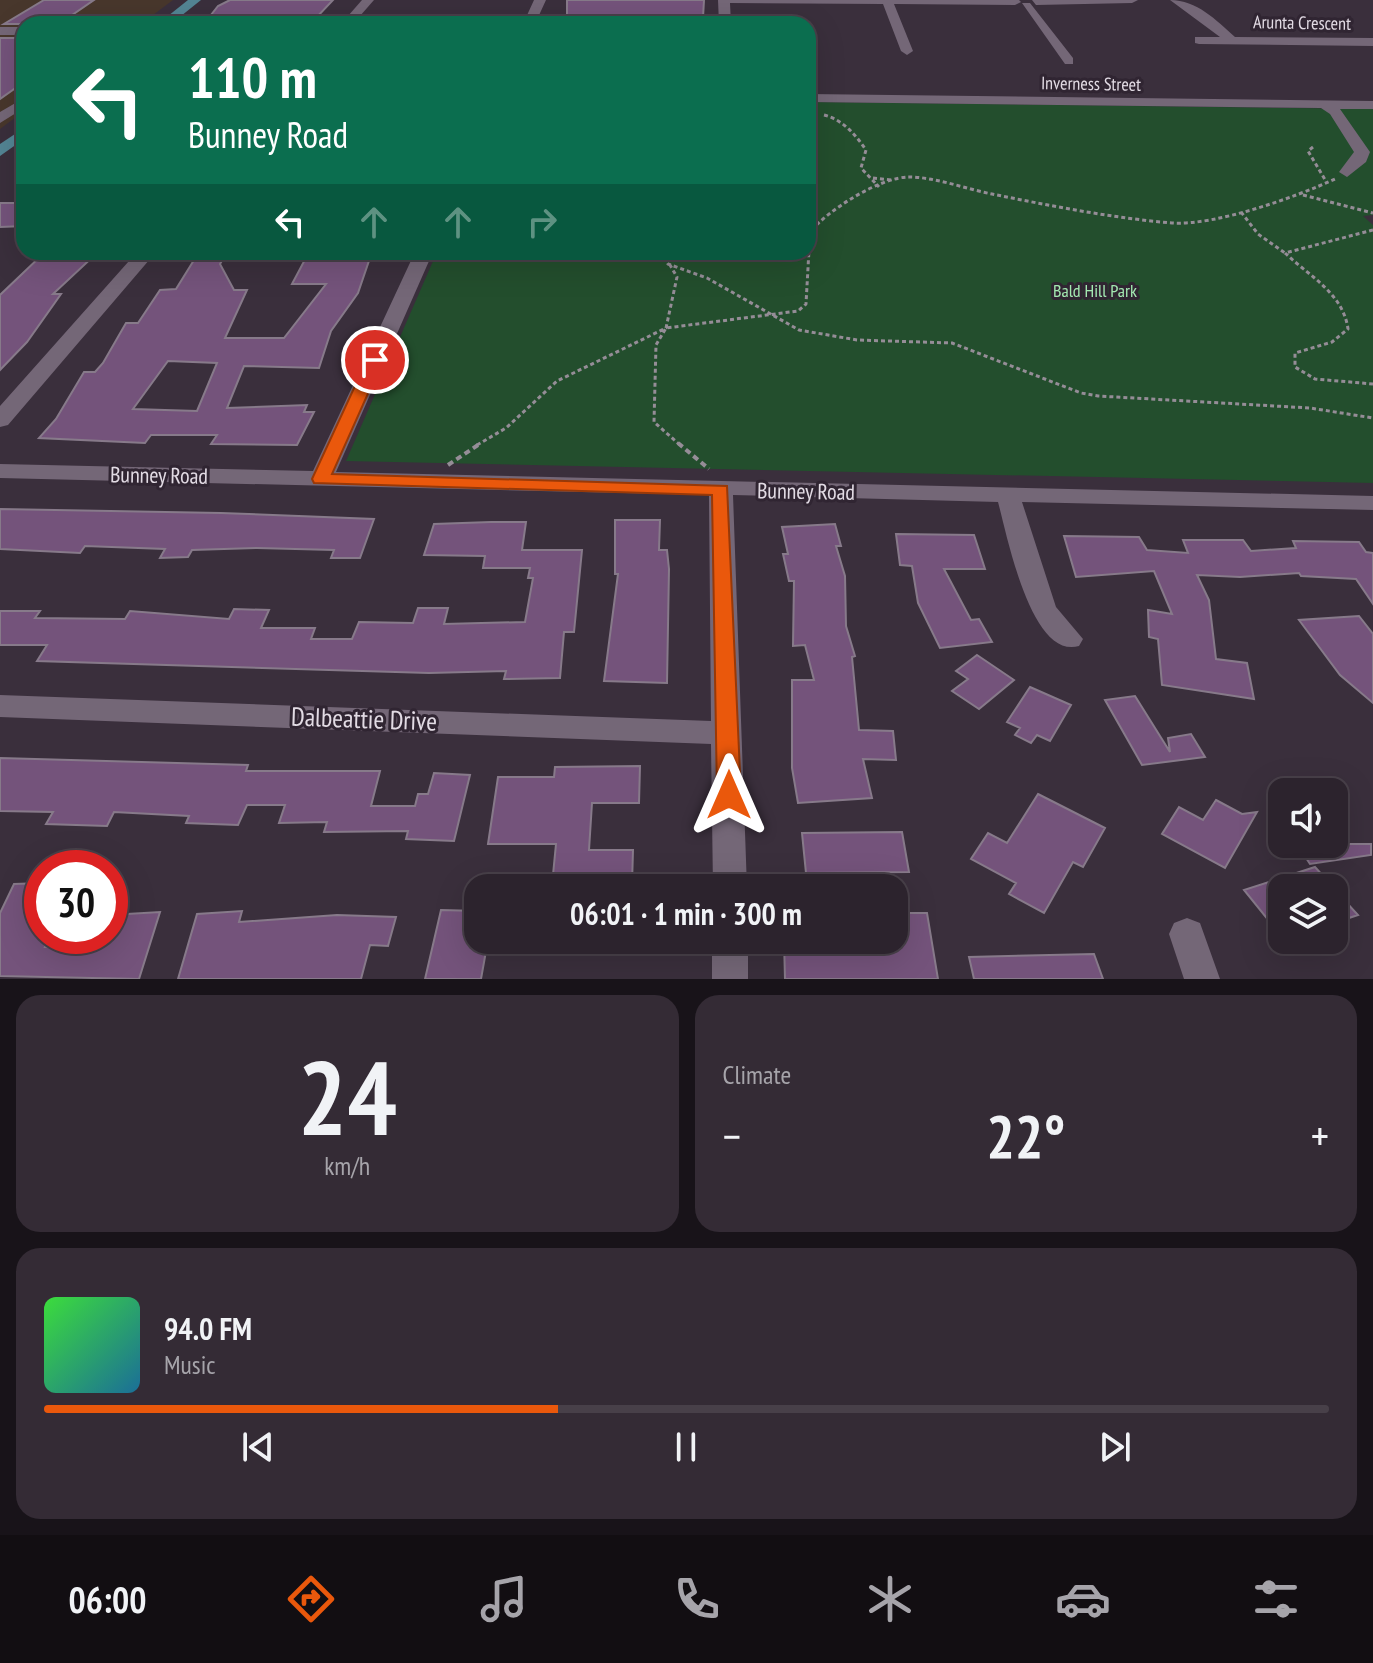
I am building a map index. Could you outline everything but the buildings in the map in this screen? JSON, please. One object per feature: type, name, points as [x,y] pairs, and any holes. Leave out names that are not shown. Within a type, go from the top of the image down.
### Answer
[{"type":"main road","points":[[174,16],[195,0]]},
{"type":"main road","points":[[0,151],[16,138]]},
{"type":"street","points":[[354,16],[368,0]]},
{"type":"street","points":[[724,0],[1132,0]]},
{"type":"street","name":"Arunta Crescent","points":[[1176,0],[1204,16],[1231,40]]},
{"type":"street","points":[[887,1],[907,51]]},
{"type":"street","points":[[1025,2],[1069,61]]},
{"type":"street","name":"Arunta Crescent","points":[[1199,40],[1373,42]]},
{"type":"street","name":"Inverness Street","points":[[816,98],[1373,105]]},
{"type":"street","points":[[0,119],[16,101]]},
{"type":"street","points":[[1325,105],[1335,111],[1349,134],[1346,157],[1350,167]]},
{"type":"street","points":[[0,420],[140,260]]},
{"type":"street","points":[[321,479],[420,260]]},
{"type":"street","name":"Bunney Road","points":[[0,471],[436,482],[717,481],[1008,496],[1373,503]]},
{"type":"street","points":[[717,481],[729,733],[730,874]]},
{"type":"street","points":[[1008,496],[1043,610],[1069,639]]},
{"type":"street","name":"Dalbeattie Drive","points":[[0,706],[729,733]]},
{"type":"street","points":[[1187,934],[1202,979]]},
{"type":"street","points":[[730,954],[730,979]]},
{"type":"path","points":[[821,114],[841,122],[860,141],[866,150],[861,168],[879,187]]},
{"type":"path","points":[[1313,147],[1308,151],[1327,183]]},
{"type":"path","points":[[870,177],[919,179],[1142,221],[1193,222],[1301,195],[1327,183],[1350,167]]},
{"type":"path","points":[[816,224],[853,199],[896,180]]},
{"type":"path","points":[[1301,195],[1373,213]]},
{"type":"path","points":[[1241,212],[1258,234],[1285,253],[1338,300],[1349,320],[1348,329],[1332,342],[1295,353],[1295,367],[1315,379],[1373,384]]},
{"type":"path","points":[[1285,253],[1293,247],[1324,245],[1359,230],[1373,230]]},
{"type":"path","points":[[665,260],[677,277],[666,328],[656,345],[654,422],[717,481]]},
{"type":"path","points":[[436,482],[462,451],[501,432],[544,390],[666,328],[792,313],[806,304],[806,260]]},
{"type":"path","points":[[668,264],[707,278],[799,330],[831,338],[952,343],[1081,393],[1310,408],[1373,418]]},
{"type":"shaded area","points":[[0,0],[173,0],[152,16],[16,16],[16,117],[0,129]]},
{"type":"green space","name":"Bald Hill Park","points":[[816,102],[1373,109],[1373,215],[1363,216],[1373,225],[1373,483],[346,461],[434,260],[816,260]]},
{"type":"route","points":[[375,360],[321,479],[721,489],[729,795]]}]
